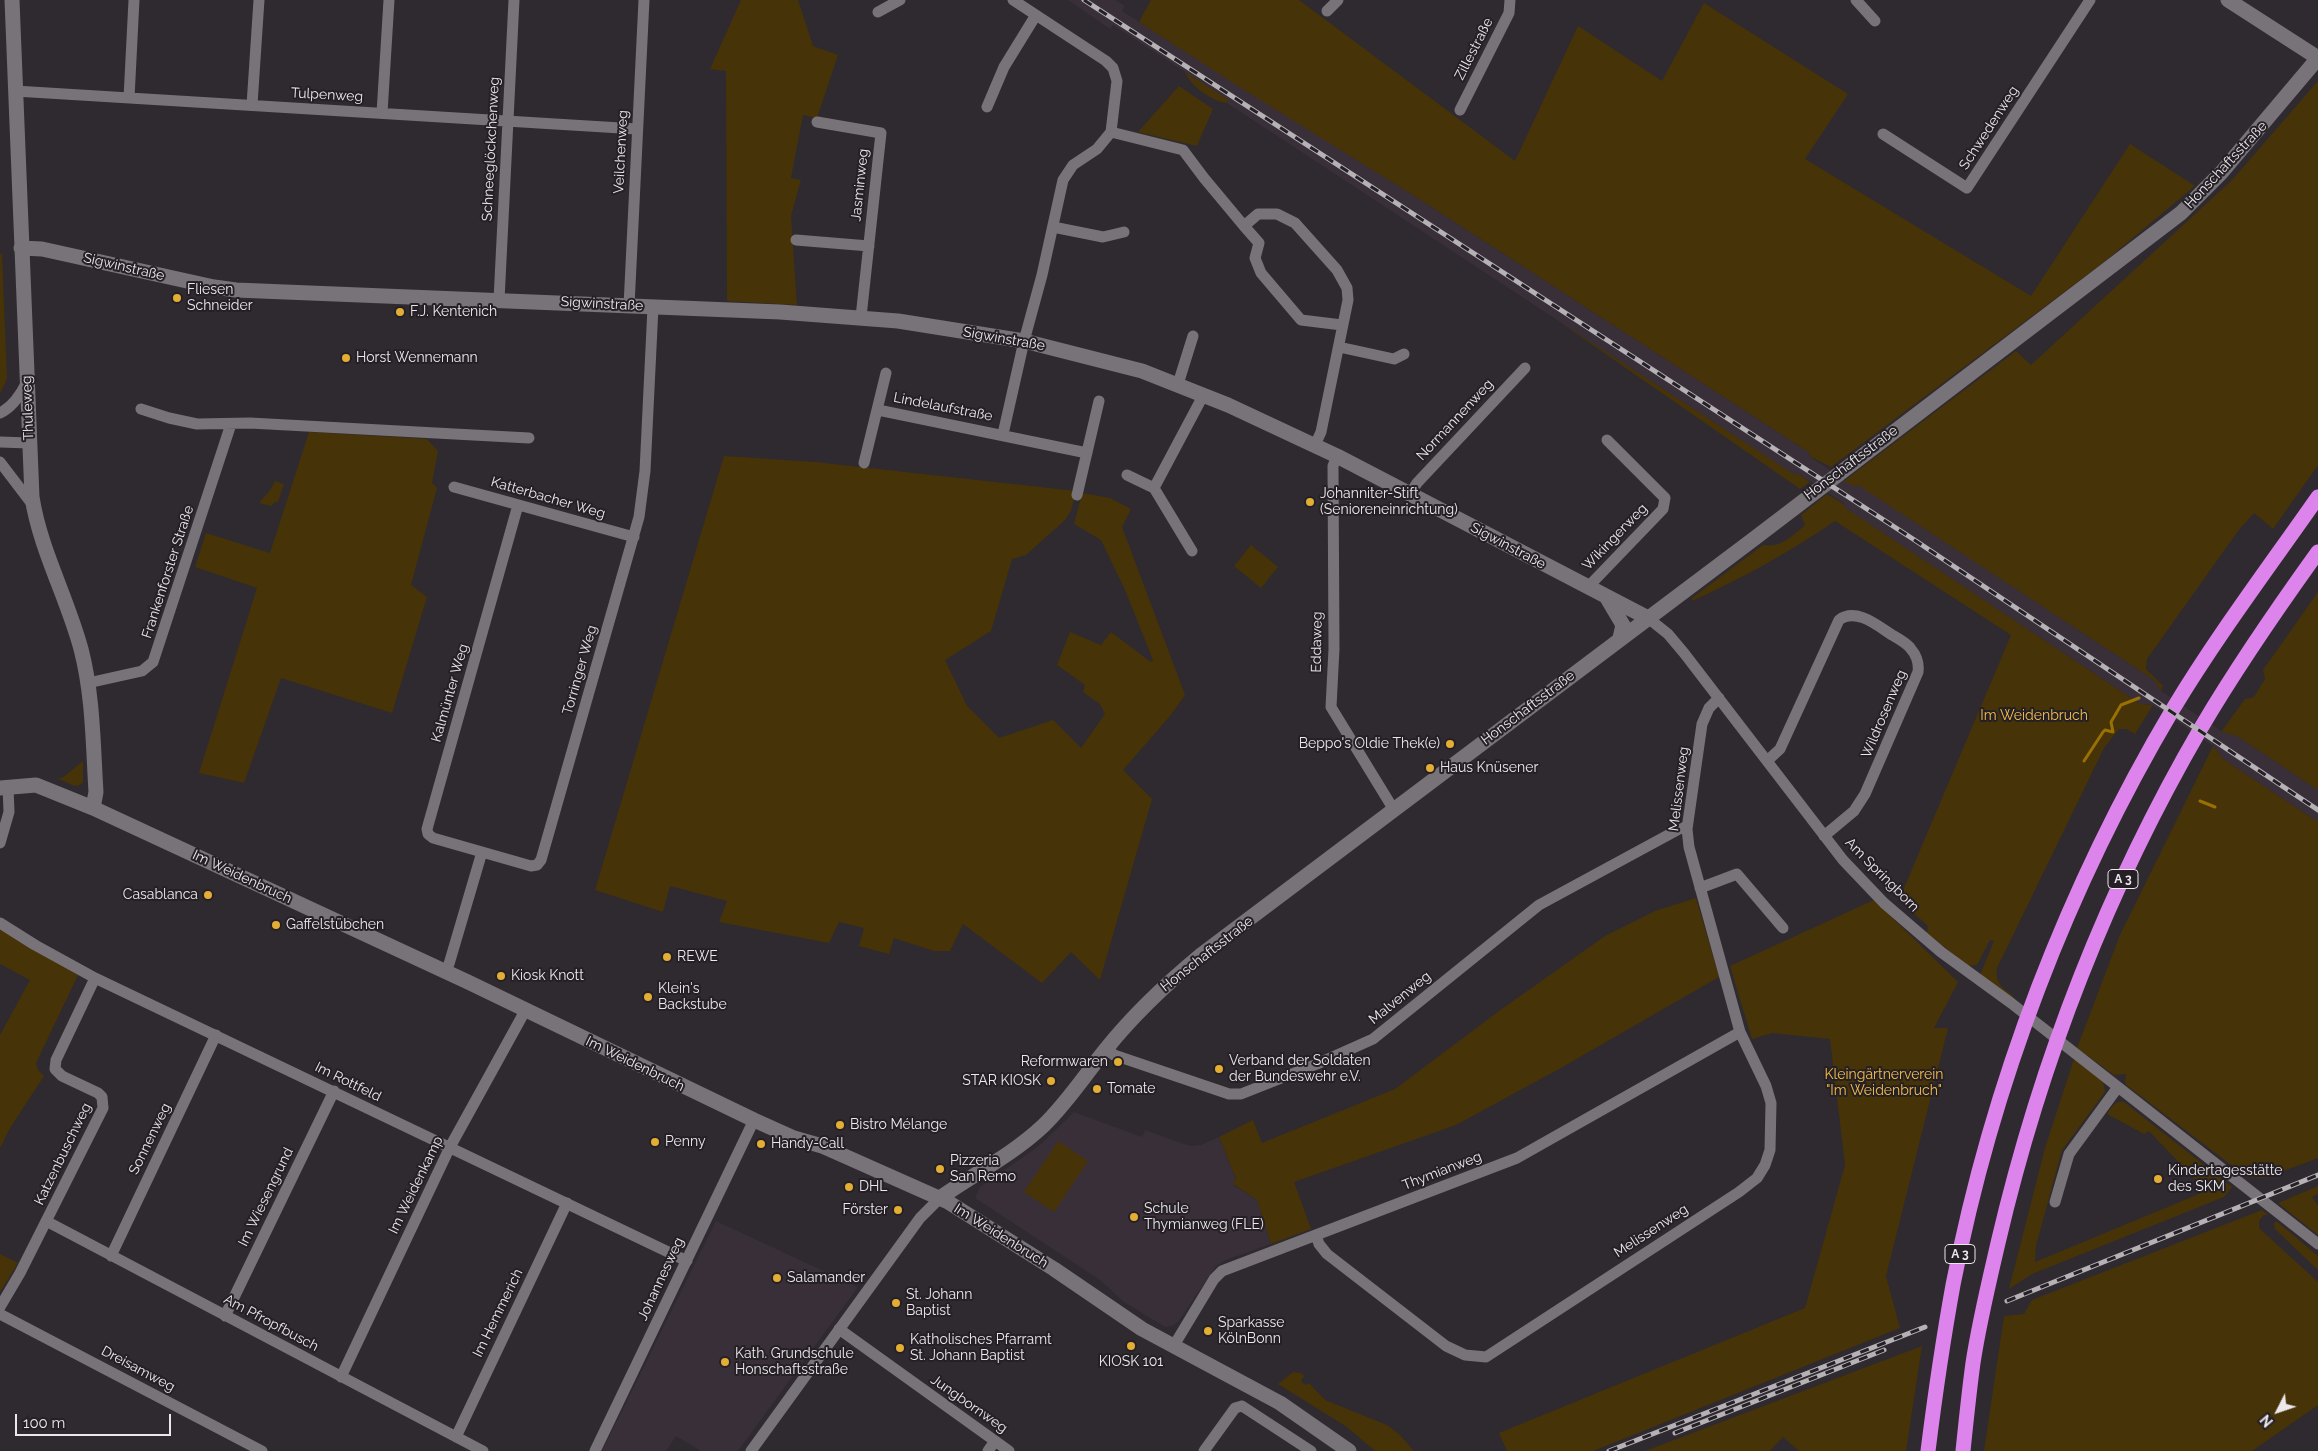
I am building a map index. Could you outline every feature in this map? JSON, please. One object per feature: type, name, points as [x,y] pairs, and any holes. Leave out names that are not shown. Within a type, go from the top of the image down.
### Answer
[{"type":"highway","name":"A 3","points":[[1928,1451],[1939,1369],[1954,1283],[1972,1202],[2013,1062],[2040,987],[2098,852],[2157,737],[2189,683],[2318,497]]},
{"type":"highway","name":"A 3","points":[[1963,1451],[1974,1362],[1989,1279],[2021,1152],[2069,1006],[2098,934],[2128,868],[2185,756],[2217,701],[2267,624],[2318,552]]},
{"type":"street","name":"Thuleweg","points":[[12,0],[33,506],[80,646],[88,683],[96,792],[93,808]]},
{"type":"street","points":[[128,98],[134,0]]},
{"type":"street","points":[[252,105],[259,0]]},
{"type":"street","points":[[382,113],[389,0]]},
{"type":"street","name":"Schneeglöckchenweg","points":[[499,300],[514,0]]},
{"type":"street","name":"Veilchenweg","points":[[629,306],[644,0]]},
{"type":"street","points":[[878,12],[900,0]]},
{"type":"street","points":[[1013,0],[1099,56],[1113,68],[1117,81],[1117,94],[1111,132],[1183,150],[1259,244],[1255,258],[1261,274],[1301,320],[1342,325]]},
{"type":"street","points":[[1326,11],[1338,0]]},
{"type":"street","name":"Zillestraße","points":[[1460,110],[1509,13],[1510,0]]},
{"type":"street","points":[[1856,0],[1876,21]]},
{"type":"street","name":"Schwedenweg","points":[[1882,134],[1967,188],[2090,0]]},
{"type":"street","points":[[2228,0],[2317,62]]},
{"type":"street","points":[[988,107],[1004,67],[1036,16]]},
{"type":"street","name":"Honschaftsstraße","points":[[751,1451],[920,1218],[940,1198],[1004,1157],[1037,1131],[1067,1101],[1106,1048],[1144,1005],[1200,955],[2168,224],[2221,173],[2317,62]]},
{"type":"street","name":"Tulpenweg","points":[[15,91],[637,129]]},
{"type":"street","name":"Jasminweg","points":[[817,122],[881,133],[861,317]]},
{"type":"street","name":"Lindelaufstraße","points":[[1003,434],[1063,180],[1073,165],[1097,149],[1111,132]]},
{"type":"street","points":[[1244,226],[1258,214],[1277,214],[1295,223],[1337,270],[1347,288],[1348,300],[1339,346],[1321,432],[1315,446]]},
{"type":"street","points":[[1053,227],[1103,237],[1124,232]]},
{"type":"street","points":[[796,240],[869,246]]},
{"type":"street","name":"Sigwinstraße","points":[[21,248],[42,248],[204,285],[236,290],[861,317],[1024,340],[1107,361],[1204,394],[1337,456],[1587,588],[1648,618]]},
{"type":"street","name":"Torringer Weg","points":[[482,852],[531,866],[537,865],[541,860],[634,537],[643,493],[653,307]]},
{"type":"street","points":[[1178,384],[1194,336]]},
{"type":"street","points":[[1339,346],[1394,359],[1404,354]]},
{"type":"street","name":"Normannenweg","points":[[1410,494],[1417,483],[1525,368]]},
{"type":"street","name":"Lindelaufstraße","points":[[864,463],[886,373]]},
{"type":"street","points":[[0,413],[10,407],[20,396],[27,382]]},
{"type":"street","points":[[1154,488],[1204,394]]},
{"type":"street","points":[[1077,495],[1099,401]]},
{"type":"street","points":[[141,409],[182,422],[250,423],[529,438]]},
{"type":"street","name":"Lindelaufstraße","points":[[878,410],[1003,434],[1087,453]]},
{"type":"street","name":"Frankenforster Straße","points":[[88,683],[142,672],[154,662],[231,424]]},
{"type":"street","name":"Wikingerweg","points":[[1587,588],[1663,509],[1665,498],[1608,440]]},
{"type":"street","points":[[0,442],[29,443]]},
{"type":"street","name":"Eddaweg","points":[[1337,456],[1333,466],[1334,666],[1331,707],[1394,810]]},
{"type":"street","points":[[0,462],[33,506]]},
{"type":"street","points":[[1127,475],[1154,488],[1192,551]]},
{"type":"street","name":"Katterbacher Weg","points":[[454,487],[634,537]]},
{"type":"street","name":"Kalmünter Weg","points":[[482,852],[433,838],[427,829],[518,505]]},
{"type":"street","points":[[1606,597],[1623,625],[1620,638]]},
{"type":"street","name":"Wildrosenweg","points":[[1767,761],[1780,749],[1839,620],[1844,616],[1855,615],[1868,620],[1911,649],[1919,665],[1918,672],[1865,794],[1854,811],[1824,836]]},
{"type":"street","name":"Am Springborn","points":[[1648,618],[1668,634],[1843,860],[1870,888],[1928,940],[2318,1244]]},
{"type":"street","name":"Melissenweg","points":[[1316,1234],[1319,1244],[1327,1254],[1446,1346],[1465,1355],[1486,1357],[1739,1192],[1757,1178],[1765,1165],[1770,1150],[1771,1103],[1766,1086],[1740,1032],[1700,888],[1686,829],[1702,724],[1708,708],[1719,698]]},
{"type":"street","name":"Im Weidenbruch","points":[[4,788],[36,785],[93,808],[754,1120],[794,1138],[822,1146],[940,1198],[974,1217],[1142,1329],[1172,1347],[1251,1386],[1280,1403],[1349,1451]]},
{"type":"street","points":[[0,843],[9,812],[4,788]]},
{"type":"street","name":"Malvenweg","points":[[1106,1048],[1114,1055],[1229,1094],[1251,1091],[1348,1052],[1372,1039],[1539,905],[1681,828],[1686,829]]},
{"type":"street","points":[[449,964],[482,852]]},
{"type":"street","points":[[1700,888],[1736,874],[1783,928]]},
{"type":"street","name":"Im Rottfeld","points":[[0,923],[35,945],[95,978],[687,1260]]},
{"type":"street","name":"Katzenbuschweg","points":[[0,1307],[20,1274],[104,1103],[98,1093],[62,1076],[56,1069],[56,1060],[95,978]]},
{"type":"street","name":"Im Weidenkamp","points":[[341,1377],[450,1147],[525,1011]]},
{"type":"street","name":"Thymianweg","points":[[1172,1347],[1209,1286],[1222,1271],[1517,1158],[1740,1032]]},
{"type":"street","name":"Sonnenweg","points":[[110,1256],[216,1035]]},
{"type":"street","points":[[2055,1202],[2069,1154],[2076,1141],[2118,1087]]},
{"type":"street","name":"Im Wiesengrund","points":[[225,1316],[334,1091]]},
{"type":"street","name":"Johannesweg","points":[[595,1451],[754,1120]]},
{"type":"street","name":"Im Hemmerich","points":[[456,1437],[567,1203]]},
{"type":"street","name":"Am Pfropfbusch","points":[[46,1221],[483,1451]]},
{"type":"street","name":"Dreisamweg","points":[[0,1314],[262,1451]]},
{"type":"street","name":"Jungbornweg","points":[[839,1329],[1009,1451]]},
{"type":"street","points":[[1242,1406],[1251,1386]]},
{"type":"street","points":[[1204,1451],[1235,1408],[1242,1406],[1311,1451]]},
{"type":"street","points":[[988,1451],[995,1441]]},
{"type":"shaded area","points":[[1068,0],[1115,0],[1125,6],[1122,11],[1427,204],[1810,453],[1809,456],[1856,487],[1858,484],[2154,680],[2161,691],[2221,731],[2237,736],[2318,790],[2318,822],[2223,759],[2213,746],[2153,705],[2140,704],[1843,507],[1845,504],[1797,473],[1795,476],[1227,103],[1228,100],[1113,25],[1110,29]]},
{"type":"shaded area","name":"Schule Thymianweg (FLE)","points":[[1074,1112],[1142,1137],[1145,1130],[1190,1146],[1201,1145],[1219,1137],[1236,1180],[1233,1185],[1257,1200],[1271,1244],[1226,1260],[1216,1266],[1178,1322],[1172,1326],[1165,1327],[1124,1302],[1100,1280],[975,1198],[980,1187],[1040,1145]]},
{"type":"shaded area","name":"Kath. Grundschule Honschaftsstraße","points":[[716,1221],[858,1287],[738,1451],[701,1451],[676,1436],[666,1451],[602,1451]]},
{"type":"green space","points":[[741,0],[798,0],[813,46],[838,55],[817,118],[803,115],[791,178],[801,180],[791,216],[797,305],[727,301],[726,71],[710,69]]},
{"type":"green space","points":[[1151,0],[1299,0],[1515,161],[1578,26],[1662,81],[1704,3],[1848,94],[1805,159],[2031,296],[2130,144],[2195,186],[2104,262],[1831,467],[1809,456],[1810,453],[1427,204],[1139,22]]},
{"type":"green space","points":[[1185,72],[1229,100],[1227,103],[1221,102],[1202,92]]},
{"type":"green space","points":[[2318,81],[2318,465],[2273,529],[2254,513],[2238,531],[2147,659],[2146,669],[2163,686],[2161,691],[2154,680],[2136,668],[1858,485],[1856,487],[1844,481],[2016,351],[2031,365],[2232,180]]},
{"type":"green space","points":[[1179,86],[1213,109],[1197,146],[1138,132]]},
{"type":"green space","points":[[2,253],[7,379],[0,393],[0,254]]},
{"type":"green space","points":[[1551,316],[1795,475],[1797,473],[1810,482],[1800,489]]},
{"type":"green space","points":[[309,432],[427,439],[438,451],[432,483],[437,488],[411,585],[427,597],[392,713],[281,678],[244,783],[199,773],[257,588],[195,567],[206,533],[270,553]]},
{"type":"green space","points":[[724,456],[815,462],[1076,491],[1071,511],[1065,520],[1026,555],[1012,559],[991,631],[945,660],[967,706],[999,738],[1053,720],[1081,748],[1105,714],[1100,704],[1083,692],[1085,685],[1057,665],[1070,632],[1101,645],[1111,632],[1151,662],[1153,660],[1125,590],[1101,540],[1074,524],[1082,493],[1110,498],[1131,509],[1122,527],[1185,695],[1170,716],[1123,770],[1152,799],[1100,980],[1071,952],[1042,983],[963,924],[950,951],[934,951],[894,938],[889,954],[859,946],[864,928],[839,922],[829,943],[719,922],[727,901],[670,886],[663,912],[595,890]]},
{"type":"green space","points":[[275,481],[284,484],[278,502],[271,506],[259,503],[271,489]]},
{"type":"green space","name":"Im Weidenbruch","points":[[1827,494],[2140,704],[2153,705],[2135,734],[2127,729],[2119,729],[2104,748],[1997,968],[1998,981],[2013,996],[2012,999],[1980,975],[1994,941],[1990,940],[1977,965],[1968,966],[1927,933],[1928,926],[1899,900],[2011,635],[1835,521],[1765,564],[1692,601],[1692,598],[1763,545],[1775,545],[1791,537],[1805,525],[1801,515]]},
{"type":"green space","points":[[1251,545],[1278,567],[1261,588],[1234,566]]},
{"type":"green space","points":[[2318,592],[2318,790],[2237,736],[2221,732],[2245,699],[2254,697],[2265,679],[2263,670]]},
{"type":"green space","points":[[2213,746],[2223,759],[2318,822],[2318,1158],[2265,1178],[2247,1177],[2125,1084],[2126,1074],[2114,1075],[2077,1048],[2120,935]]},
{"type":"green space","points":[[83,761],[83,782],[80,785],[74,786],[57,778],[62,778]]},
{"type":"green space","points":[[1696,898],[1719,977],[1559,1069],[1456,1125],[1294,1182],[1311,1229],[1271,1244],[1257,1200],[1233,1184],[1236,1179],[1219,1137],[1253,1120],[1262,1143],[1395,1089],[1499,1011],[1605,936],[1655,911]]},
{"type":"green space","name":"Kleingärtnerverein \"Im Weidenbruch\"","points":[[1874,900],[1958,982],[1934,1028],[1948,1028],[1886,1276],[1900,1328],[1593,1451],[1507,1451],[1499,1433],[1805,1308],[1845,1165],[1830,1039],[1772,1033],[1752,1039],[1730,966]]},
{"type":"green space","points":[[0,927],[78,975],[36,1063],[38,1070],[44,1076],[10,1128],[0,1148],[0,1035],[30,980],[0,964]]},
{"type":"green space","points":[[2074,1059],[2103,1082],[2105,1092],[2062,1150],[2036,1246],[2035,1262],[2206,1191],[2149,1131],[2144,1134],[2107,1114],[2118,1102],[2124,1102],[2232,1187],[2224,1197],[2032,1274],[2009,1289],[2045,1148]]},
{"type":"green space","points":[[1058,1141],[1088,1161],[1054,1212],[1024,1192]]},
{"type":"green space","points":[[2318,1186],[2318,1194],[2312,1197],[2318,1206],[2318,1235],[2278,1203]]},
{"type":"green space","points":[[2262,1210],[2268,1215],[2264,1215],[2259,1221],[2259,1228],[2318,1282],[2318,1405],[2252,1451],[1984,1451],[2004,1316],[2024,1314],[2032,1300]]},
{"type":"green space","points":[[2276,1221],[2318,1256],[2318,1270],[2275,1229],[2274,1224]]},
{"type":"green space","points":[[0,1254],[18,1263],[0,1292]]},
{"type":"green space","points":[[1922,1346],[1906,1451],[1799,1451],[1783,1437],[1770,1451],[1645,1451]]},
{"type":"green space","points":[[1293,1372],[1301,1373],[1304,1376],[1301,1381],[1305,1385],[1309,1383],[1325,1400],[1387,1425],[1400,1435],[1414,1451],[1375,1451],[1347,1427],[1278,1384]]},
{"type":"waterway","points":[[2084,761],[2103,732],[2105,730],[2113,732],[2111,722],[2121,705],[2139,698]]},
{"type":"waterway","points":[[2200,801],[2215,807]]},
{"type":"railway","points":[[1084,0],[1913,539],[2318,810]]},
{"type":"railway","points":[[2007,1301],[2318,1175]]},
{"type":"railway","points":[[1609,1451],[1925,1327]]},
{"type":"railway","points":[[1675,1433],[1884,1350]]},
{"type":"place","name":"Fliesen Schneider","points":[[177,298]]},
{"type":"place","name":"F.J. Kentenich","points":[[400,312]]},
{"type":"place","name":"Horst Wennemann","points":[[346,358]]},
{"type":"place","name":"Johanniter-Stift (Senioreneinrichtung)","points":[[1310,502]]},
{"type":"place","name":"Beppo's Oldie Thek(e)","points":[[1450,744]]},
{"type":"place","name":"Haus Knüsener","points":[[1430,768]]},
{"type":"place","name":"Casablanca","points":[[208,895]]},
{"type":"place","name":"Gaffelstübchen","points":[[276,925]]},
{"type":"place","name":"REWE","points":[[667,957]]},
{"type":"place","name":"Kiosk Knott","points":[[501,976]]},
{"type":"place","name":"Klein's Backstube","points":[[648,997]]},
{"type":"place","name":"Reformwaren","points":[[1118,1062]]},
{"type":"place","name":"Verband der Soldaten der Bundeswehr e.V.","points":[[1219,1069]]},
{"type":"place","name":"STAR KIOSK","points":[[1051,1081]]},
{"type":"place","name":"Tomate","points":[[1097,1089]]},
{"type":"place","name":"Bistro Mélange","points":[[840,1125]]},
{"type":"place","name":"Penny","points":[[655,1142]]},
{"type":"place","name":"Handy-Call","points":[[761,1144]]},
{"type":"place","name":"Pizzeria San Remo","points":[[940,1169]]},
{"type":"place","name":"Kindertagesstätte des SKM","points":[[2158,1179]]},
{"type":"place","name":"DHL","points":[[849,1187]]},
{"type":"place","name":"Förster","points":[[898,1210]]},
{"type":"place","name":"Schule Thymianweg (FLE)","points":[[1134,1217]]},
{"type":"place","name":"Salamander","points":[[777,1278]]},
{"type":"place","name":"St. Johann Baptist","points":[[896,1303]]},
{"type":"place","name":"Sparkasse KölnBonn","points":[[1208,1331]]},
{"type":"place","name":"KIOSK 101","points":[[1131,1346]]},
{"type":"place","name":"Katholisches Pfarramt St. Johann Baptist","points":[[900,1348]]},
{"type":"place","name":"Kath. Grundschule Honschaftsstraße","points":[[725,1362]]}]
